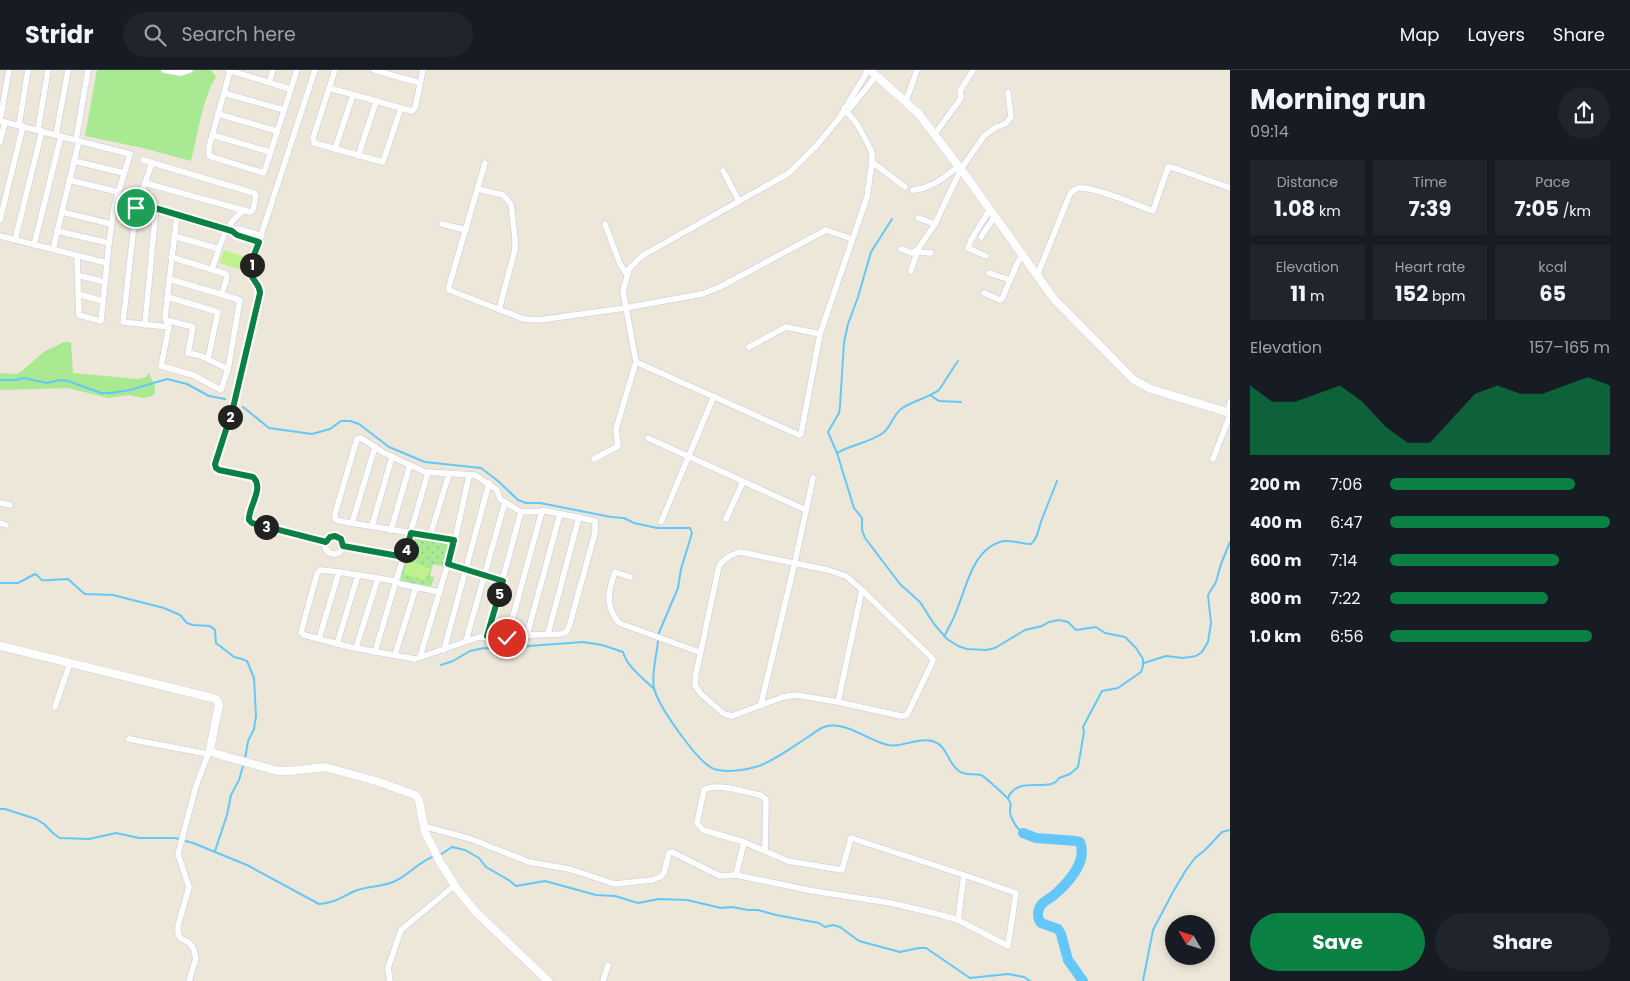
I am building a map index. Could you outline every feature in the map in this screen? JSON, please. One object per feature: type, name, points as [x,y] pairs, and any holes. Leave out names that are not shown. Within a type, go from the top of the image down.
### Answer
[{"type":"street","points":[[0,142],[9,70]]},
{"type":"street","points":[[0,220],[21,126],[28,70]]},
{"type":"street","points":[[15,240],[40,131],[48,70]]},
{"type":"street","points":[[34,245],[58,136],[68,70]]},
{"type":"street","points":[[52,250],[74,161],[88,70]]},
{"type":"street","points":[[164,70],[181,73],[190,70]]},
{"type":"street","points":[[269,82],[273,70]]},
{"type":"street","points":[[290,89],[246,72],[229,71],[208,149],[209,156],[264,173],[297,70]]},
{"type":"street","points":[[315,70],[251,270],[253,278],[259,285],[260,293],[235,401],[215,464],[219,470],[253,477],[257,481],[258,486],[248,514],[249,520],[252,523],[326,542]]},
{"type":"street","points":[[335,70],[312,141],[315,144],[380,163],[384,162],[401,108]]},
{"type":"street","points":[[374,70],[420,83]]},
{"type":"street","points":[[329,88],[412,111],[423,70]]},
{"type":"street","points":[[906,101],[917,70]]},
{"type":"street","points":[[935,134],[961,98],[960,91],[973,70]]},
{"type":"street","points":[[872,72],[906,101],[935,134],[1054,299],[1140,385],[1229,413]]},
{"type":"street","points":[[594,459],[618,446],[616,429],[636,362],[623,291],[629,269],[642,256],[789,173],[817,146],[846,110],[872,72]]},
{"type":"street","points":[[846,110],[872,72]]},
{"type":"street","points":[[911,271],[918,250],[935,224],[960,168],[984,136],[1009,120],[1011,113],[1008,92]]},
{"type":"street","points":[[224,94],[284,110]]},
{"type":"street","points":[[335,150],[353,95]]},
{"type":"street","points":[[358,156],[376,102]]},
{"type":"street","points":[[636,362],[799,435],[801,434],[820,334],[866,198],[872,162],[872,153],[867,142],[846,110]]},
{"type":"street","points":[[218,114],[277,131]]},
{"type":"street","points":[[2,121],[130,154],[118,192],[111,224],[101,321],[79,315],[76,255]]},
{"type":"street","points":[[212,135],[270,152]]},
{"type":"street","points":[[143,160],[255,193],[253,210],[250,212],[243,211],[144,183]]},
{"type":"street","points":[[74,161],[124,173]]},
{"type":"street","points":[[485,162],[449,290],[524,319],[539,320],[625,308],[702,294],[720,287],[826,230],[852,239]]},
{"type":"street","points":[[872,162],[905,187]]},
{"type":"street","points":[[152,163],[138,203],[123,322],[169,328]]},
{"type":"street","points":[[1037,276],[1070,194],[1075,189],[1094,190],[1153,211],[1168,167],[1230,188]]},
{"type":"street","points":[[913,190],[931,186],[960,168]]},
{"type":"street","points":[[723,172],[739,201]]},
{"type":"street","points":[[69,180],[118,192]]},
{"type":"street","points":[[478,189],[503,195],[511,204],[516,238],[515,249],[499,310]]},
{"type":"street","points":[[138,203],[229,230],[237,235],[260,239]]},
{"type":"street","points":[[144,324],[156,208]]},
{"type":"street","points":[[212,269],[219,249],[229,230],[230,222],[243,211]]},
{"type":"street","points":[[62,212],[111,224]]},
{"type":"street","points":[[982,237],[993,212]]},
{"type":"street","points":[[986,256],[968,248],[971,240],[993,212]]},
{"type":"street","points":[[169,279],[238,299],[240,302],[228,369],[222,388],[219,390],[193,375],[161,366],[169,328],[166,320],[169,279],[171,257],[176,215]]},
{"type":"street","points":[[918,218],[935,224]]},
{"type":"street","points":[[442,224],[466,230]]},
{"type":"street","points":[[605,224],[620,264],[627,275]]},
{"type":"street","points":[[57,231],[109,243]]},
{"type":"street","points":[[0,236],[106,263]]},
{"type":"street","points":[[174,236],[219,249]]},
{"type":"street","points":[[901,249],[912,253],[918,250],[931,253]]},
{"type":"street","points":[[984,293],[1000,300],[1022,255]]},
{"type":"street","points":[[171,257],[228,275],[222,294]]},
{"type":"street","points":[[989,273],[1010,280]]},
{"type":"street","points":[[77,275],[105,282]]},
{"type":"street","points":[[78,294],[103,301]]},
{"type":"street","points":[[168,297],[218,312],[208,359]]},
{"type":"street","points":[[166,320],[193,327],[188,353],[208,359],[228,369]]},
{"type":"street","points":[[749,348],[786,328],[820,334]]},
{"type":"street","points":[[661,522],[714,396]]},
{"type":"street","points":[[1213,458],[1229,413],[1230,402]]},
{"type":"street","points":[[440,592],[378,578],[320,570],[317,574],[300,632],[304,636],[319,638],[337,644],[413,658],[487,636],[507,638],[566,632],[596,522],[579,517],[542,511],[521,512],[499,498],[497,490],[475,475],[428,473],[392,457],[361,438],[357,439],[335,518],[391,530],[454,540]]},
{"type":"street","points":[[648,438],[806,510]]},
{"type":"street","points":[[352,522],[375,447]]},
{"type":"street","points":[[372,526],[392,457]]},
{"type":"street","points":[[391,530],[410,465]]},
{"type":"street","points":[[376,652],[428,473]]},
{"type":"street","points":[[430,536],[449,474]]},
{"type":"street","points":[[420,657],[448,564],[469,476]]},
{"type":"street","points":[[762,704],[813,478]]},
{"type":"street","points":[[726,519],[743,482]]},
{"type":"street","points":[[444,650],[489,484]]},
{"type":"street","points":[[0,502],[10,505]]},
{"type":"street","points":[[466,641],[505,502]]},
{"type":"street","points":[[507,638],[542,511]]},
{"type":"street","points":[[487,636],[521,512]]},
{"type":"street","points":[[527,635],[560,514]]},
{"type":"street","points":[[548,634],[579,517]]},
{"type":"street","points":[[335,536],[341,539],[343,546],[341,551],[332,554],[326,548],[326,542],[330,537],[335,536]]},
{"type":"street","points":[[343,546],[404,557]]},
{"type":"street","points":[[740,552],[795,562],[846,576],[933,659],[907,715],[904,717],[838,702],[796,695],[784,696],[732,716],[724,714],[701,694],[695,685],[700,652],[719,566],[723,560],[731,554],[740,552]]},
{"type":"street","points":[[448,564],[503,581]]},
{"type":"street","points":[[319,638],[339,572]]},
{"type":"street","points":[[630,577],[615,572],[608,590],[613,616],[619,623],[700,652]]},
{"type":"street","points":[[337,644],[358,575]]},
{"type":"street","points":[[356,648],[378,578]]},
{"type":"street","points":[[395,655],[416,587]]},
{"type":"street","points":[[838,702],[862,590]]},
{"type":"street","points":[[0,646],[217,700],[219,705],[209,751],[196,786],[180,844],[179,860],[189,887],[178,926],[178,933],[180,938],[193,946],[196,958],[189,981]]},
{"type":"street","points":[[55,707],[70,663]]},
{"type":"street","points":[[128,739],[209,751],[278,771],[324,767],[415,795],[419,800],[423,826],[433,849],[467,903],[548,981]]},
{"type":"street","points":[[423,826],[470,839],[529,862],[569,869],[614,884],[660,878],[664,873],[669,853],[672,852],[720,876],[736,875],[813,891],[891,903],[958,920],[1008,946],[1016,894],[851,838],[842,870],[788,861],[744,842],[703,830],[697,823],[704,790],[707,787],[716,786],[760,795],[766,799],[765,851]]},
{"type":"street","points":[[736,875],[744,842]]},
{"type":"street","points":[[958,920],[964,875]]},
{"type":"street","points":[[390,981],[388,968],[401,930],[455,885]]},
{"type":"street","points":[[603,981],[608,965]]},
{"type":"green space","points":[[97,70],[211,70],[216,77],[207,95],[191,161],[143,148],[85,136]]},
{"type":"green space","points":[[224,250],[246,257],[242,270],[219,263]]},
{"type":"green space","points":[[64,342],[71,342],[73,373],[138,379],[146,377],[149,373],[155,386],[155,393],[144,398],[129,395],[108,398],[68,388],[0,390],[0,373],[16,374],[45,351]]},
{"type":"green space","points":[[412,536],[451,542],[445,567],[433,564],[430,576],[434,577],[431,587],[400,581]]},
{"type":"green space","points":[[408,561],[430,568],[426,580],[404,574]]},
{"type":"waterway","points":[[892,219],[871,252],[848,324],[844,342],[839,413],[828,432],[837,453],[854,508],[862,518],[862,530],[865,538],[900,584],[920,602],[934,624],[947,639],[958,646],[967,649],[986,650],[995,648],[1025,630],[1059,620],[1068,622],[1076,630],[1096,627],[1105,633],[1125,637],[1136,648],[1143,659],[1141,672],[1118,688],[1102,691],[1083,727],[1084,732],[1078,767],[1055,782],[1019,787],[1008,798]]},
{"type":"waterway","points":[[837,453],[883,433],[901,409],[939,390],[958,361]]},
{"type":"waterway","points":[[0,380],[24,378],[47,383],[59,380],[68,381],[101,393],[111,393],[130,390],[167,379],[187,384],[209,396],[225,399]]},
{"type":"waterway","points":[[930,395],[939,401],[961,402]]},
{"type":"waterway","points":[[243,407],[269,428],[312,434],[330,429],[341,421],[359,424],[389,447],[425,462],[481,468],[518,500],[526,503],[540,503],[624,518],[634,523],[657,528],[690,528],[692,533],[681,569],[678,588],[658,635]]},
{"type":"waterway","points":[[945,635],[979,558],[985,551],[1004,541],[1031,544],[1037,535],[1057,481]]},
{"type":"waterway","points":[[1144,663],[1166,656],[1183,658],[1196,656],[1202,652],[1208,642],[1211,623],[1208,595],[1216,582],[1230,542]]},
{"type":"waterway","points":[[0,583],[18,583],[35,574],[42,580],[68,579],[85,594],[113,595],[164,608],[180,615],[187,623],[210,626],[215,630],[216,643],[234,657],[247,661],[254,678],[256,716],[254,729],[248,741],[245,759]]},
{"type":"waterway","points":[[658,640],[653,676],[657,696],[679,733],[698,756],[714,769],[725,771],[749,769],[759,766],[824,727],[840,726],[848,728],[880,743],[893,746],[921,740],[932,741],[941,746],[955,768],[964,773],[981,775],[1007,798],[1010,803],[1010,814],[1018,829],[1023,833]]},
{"type":"waterway","points":[[441,665],[453,661],[470,651],[484,648],[506,650],[529,646],[583,642],[602,645],[623,652],[628,663],[654,689]]},
{"type":"waterway","points":[[215,851],[227,815],[231,795],[239,780],[243,766]]},
{"type":"waterway","points":[[0,809],[36,819],[60,838],[89,839],[116,833],[139,838],[175,838],[193,843],[247,865],[319,904],[334,901],[360,889],[393,882],[424,861],[435,856]]},
{"type":"waterway","points":[[1143,981],[1153,930],[1173,892],[1195,858],[1222,832],[1230,830]]},
{"type":"waterway","points":[[1023,833],[1036,838],[1080,842],[1081,857],[1075,872],[1059,891],[1042,904],[1038,914],[1041,923],[1058,929],[1068,960],[1083,981]]},
{"type":"waterway","points":[[440,855],[452,847],[465,850],[479,858],[486,867],[516,886],[545,881],[596,895],[615,896],[638,903],[659,899],[687,900],[721,908],[732,907],[758,910],[819,923],[825,927],[833,925],[840,927],[859,941],[900,952],[926,948],[970,978],[1008,974],[1024,977],[1030,981]]},
{"type":"route","points":[[136,208],[138,203],[232,231],[237,235],[259,242],[251,266],[251,274],[259,285],[260,293],[233,408],[215,464],[219,470],[253,477],[257,481],[258,486],[248,514],[249,520],[252,523],[314,540],[326,542],[330,537],[340,537],[343,541],[343,546],[404,557],[411,533],[454,540],[448,564],[503,581],[487,636],[507,638]]}]
